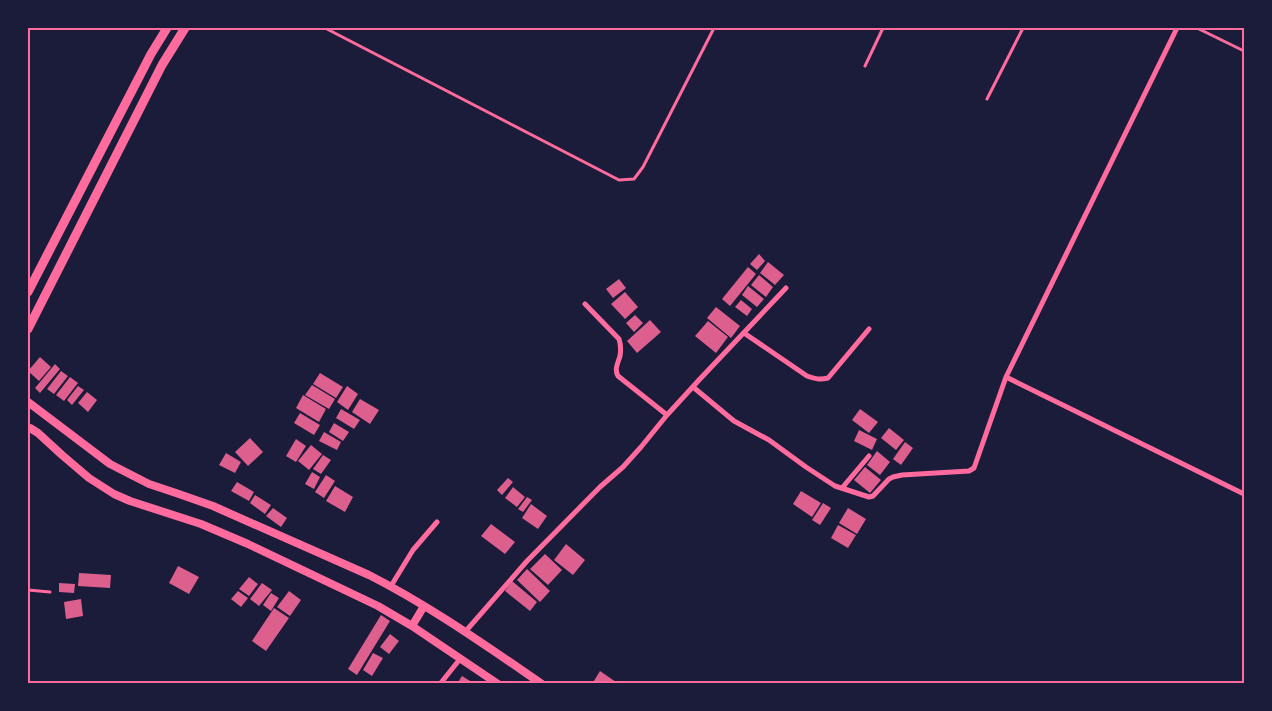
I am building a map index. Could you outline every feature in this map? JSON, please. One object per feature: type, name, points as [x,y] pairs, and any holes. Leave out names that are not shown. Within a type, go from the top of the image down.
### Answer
[{"type":"main road","points":[[28,292],[151,54],[167,28]]},
{"type":"main road","points":[[28,330],[162,66],[185,28]]},
{"type":"street","points":[[693,387],[734,421],[769,440],[835,486],[869,498],[874,496],[893,477],[972,470],[1006,377],[1177,28]]},
{"type":"street","points":[[466,632],[527,561],[600,487],[623,468],[667,415],[786,288]]},
{"type":"street","points":[[584,304],[619,339],[621,345],[616,370],[618,376],[667,415]]},
{"type":"street","points":[[744,333],[807,376],[821,380],[828,378],[869,329]]},
{"type":"street","points":[[1006,377],[1244,494]]},
{"type":"street","points":[[28,402],[110,464],[124,472],[149,484],[176,492],[267,529],[391,586],[466,632],[542,684]]},
{"type":"street","points":[[28,427],[38,433],[89,478],[114,494],[202,524],[378,606],[412,626],[498,684]]},
{"type":"street","points":[[842,488],[869,456]]},
{"type":"street","points":[[391,586],[413,550],[437,522]]},
{"type":"street","points":[[412,626],[424,606]]},
{"type":"street","points":[[440,684],[460,659]]},
{"type":"lane","points":[[325,28],[618,180],[634,179],[643,167],[714,28]]},
{"type":"lane","points":[[865,66],[883,28]]},
{"type":"lane","points":[[987,99],[1023,28]]},
{"type":"lane","points":[[1197,28],[1244,51]]},
{"type":"lane","points":[[28,590],[50,592]]},
{"type":"building","points":[[759,254],[765,261],[757,270],[750,264]]},
{"type":"building","points":[[768,262],[784,275],[775,285],[760,273]]},
{"type":"building","points":[[748,267],[756,274],[730,306],[722,299]]},
{"type":"building","points":[[759,275],[773,287],[766,297],[751,285]]},
{"type":"building","points":[[619,279],[626,288],[613,298],[606,289]]},
{"type":"building","points":[[748,286],[764,299],[757,307],[742,295]]},
{"type":"building","points":[[625,292],[638,307],[625,319],[611,304]]},
{"type":"building","points":[[741,300],[752,309],[747,316],[735,307]]},
{"type":"building","points":[[716,307],[740,326],[731,338],[707,318]]},
{"type":"building","points":[[635,315],[643,323],[634,332],[626,323]]},
{"type":"building","points":[[650,320],[661,332],[637,353],[627,341]]},
{"type":"building","points":[[708,321],[728,337],[716,353],[695,336]]},
{"type":"building","points":[[40,357],[51,367],[39,381],[28,371]]},
{"type":"building","points":[[55,364],[60,369],[40,393],[35,388]]},
{"type":"building","points":[[61,371],[68,376],[54,394],[47,389]]},
{"type":"building","points":[[320,373],[343,387],[336,398],[313,384]]},
{"type":"building","points":[[70,377],[78,383],[64,401],[56,395]]},
{"type":"building","points":[[312,385],[335,399],[329,409],[305,395]]},
{"type":"building","points":[[78,386],[84,390],[72,405],[67,400]]},
{"type":"building","points":[[347,386],[358,394],[348,410],[337,402]]},
{"type":"building","points":[[87,392],[97,400],[88,412],[78,403]]},
{"type":"building","points":[[303,395],[326,409],[319,422],[296,408]]},
{"type":"building","points":[[360,399],[379,410],[370,424],[352,412]]},
{"type":"building","points":[[341,409],[360,420],[354,429],[336,418]]},
{"type":"building","points":[[860,409],[878,422],[869,433],[852,420]]},
{"type":"building","points":[[300,413],[320,425],[314,435],[294,423]]},
{"type":"building","points":[[334,423],[349,432],[343,441],[329,432]]},
{"type":"building","points":[[889,428],[904,440],[896,450],[881,438]]},
{"type":"building","points":[[859,430],[877,439],[872,450],[854,441]]},
{"type":"building","points":[[324,432],[341,442],[337,450],[319,441]]},
{"type":"building","points":[[250,438],[263,452],[248,466],[235,452]]},
{"type":"building","points":[[296,439],[306,446],[296,462],[286,456]]},
{"type":"building","points":[[905,442],[913,448],[901,465],[893,459]]},
{"type":"building","points":[[311,445],[322,454],[309,470],[298,461]]},
{"type":"building","points":[[877,451],[890,462],[880,475],[867,465]]},
{"type":"building","points":[[226,453],[241,462],[235,473],[219,465]]},
{"type":"building","points":[[323,455],[331,460],[321,474],[313,469]]},
{"type":"building","points":[[865,467],[881,480],[870,493],[854,480]]},
{"type":"building","points":[[312,472],[320,477],[314,489],[305,484]]},
{"type":"building","points":[[326,475],[335,481],[324,498],[315,492]]},
{"type":"building","points":[[508,478],[513,482],[502,495],[497,490]]},
{"type":"building","points":[[237,482],[254,492],[249,501],[231,491]]},
{"type":"building","points":[[335,486],[353,497],[345,512],[326,501]]},
{"type":"building","points":[[513,487],[525,497],[517,507],[505,498]]},
{"type":"building","points":[[801,491],[821,503],[812,517],[793,504]]},
{"type":"building","points":[[255,495],[271,505],[265,514],[250,503]]},
{"type":"building","points":[[527,497],[532,500],[523,512],[518,509]]},
{"type":"building","points":[[823,503],[831,508],[820,525],[812,520]]},
{"type":"building","points":[[531,504],[547,516],[538,529],[522,518]]},
{"type":"building","points":[[273,508],[287,518],[281,527],[266,516]]},
{"type":"building","points":[[848,508],[866,519],[857,534],[839,523]]},
{"type":"building","points":[[491,524],[515,542],[505,554],[481,536]]},
{"type":"building","points":[[838,525],[856,535],[848,548],[831,538]]},
{"type":"building","points":[[566,544],[585,560],[573,575],[554,560]]},
{"type":"building","points":[[545,554],[562,570],[548,585],[530,569]]},
{"type":"building","points":[[178,566],[199,577],[189,594],[169,583]]},
{"type":"building","points":[[527,569],[550,591],[540,602],[517,580]]},
{"type":"building","points":[[79,573],[111,575],[110,588],[78,586]]},
{"type":"building","points":[[249,577],[258,584],[249,596],[239,589]]},
{"type":"building","points":[[512,581],[537,602],[530,611],[505,591]]},
{"type":"building","points":[[59,583],[75,584],[74,593],[59,592]]},
{"type":"building","points":[[262,583],[272,590],[259,606],[250,599]]},
{"type":"building","points":[[238,591],[248,598],[241,607],[231,599]]},
{"type":"building","points":[[289,591],[301,600],[290,616],[277,607]]},
{"type":"building","points":[[271,593],[279,598],[271,611],[263,605]]},
{"type":"building","points":[[81,599],[83,616],[66,619],[64,602]]},
{"type":"building","points":[[274,608],[289,618],[266,651],[252,641]]},
{"type":"building","points":[[381,615],[390,621],[357,675],[348,669]]},
{"type":"building","points":[[390,634],[399,641],[389,654],[380,647]]},
{"type":"building","points":[[373,653],[383,658],[372,676],[363,670]]},
{"type":"building","points":[[600,671],[616,682],[615,684],[592,684]]},
{"type":"building","points":[[462,676],[475,684],[457,684]]}]
